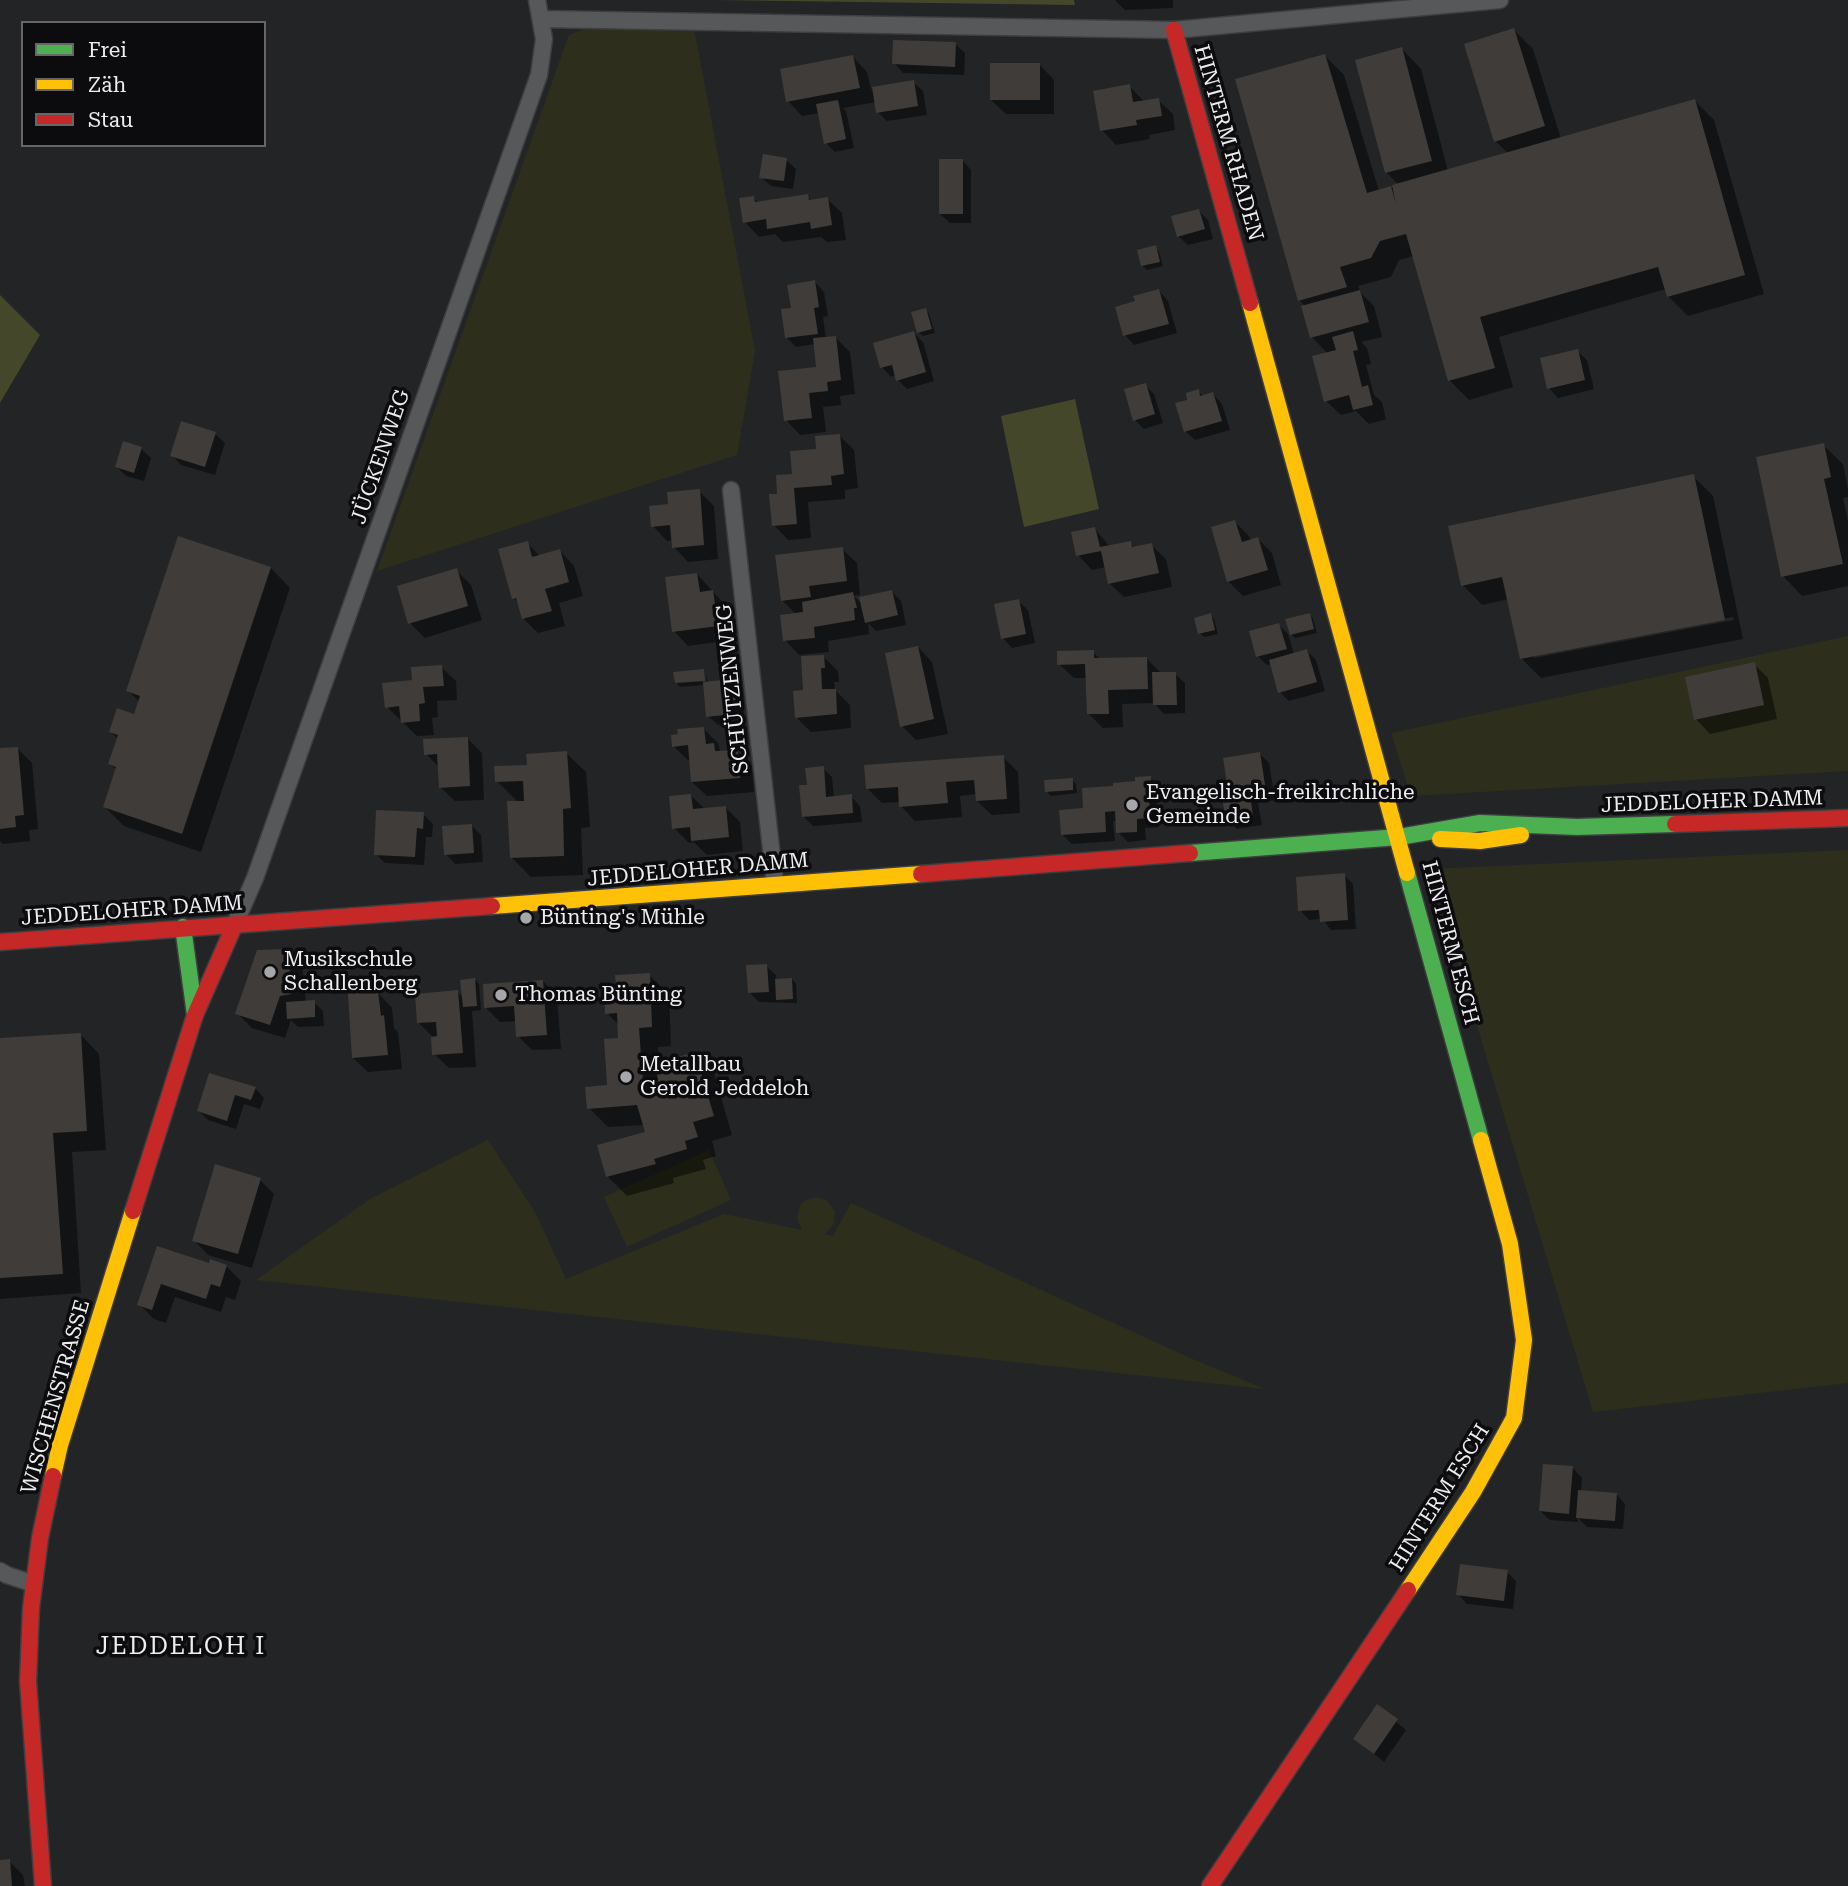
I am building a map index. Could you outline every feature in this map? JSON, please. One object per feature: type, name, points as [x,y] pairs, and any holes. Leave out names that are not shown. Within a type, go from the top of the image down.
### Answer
[{"type":"street","name":"JÜCKENWEG","points":[[235,924],[260,865],[539,75],[544,39],[537,0]]},
{"type":"street","points":[[1174,30],[1500,0]]},
{"type":"street","name":"HINTERM RHADEN","points":[[541,19],[1174,30],[1399,837]]},
{"type":"street","name":"SCHÜTZENWEG","points":[[731,490],[775,884]]},
{"type":"street","name":"JEDDELOHER DAMM","points":[[0,942],[1399,837],[1480,823],[1577,827],[1848,818]]},
{"type":"street","name":"HINTERM ESCH","points":[[1210,1886],[1473,1492],[1514,1418],[1524,1340],[1510,1244],[1399,837]]},
{"type":"street","name":"WISCHENSTRASSE","points":[[43,1886],[28,1681],[31,1608],[40,1538],[60,1444],[195,1015],[235,924]]},
{"type":"street","name":"WISCHENSTRASSE","points":[[184,927],[195,1015]]},
{"type":"street","points":[[0,1571],[34,1584]]},
{"type":"green space","points":[[715,0],[1074,0],[1075,5]]},
{"type":"green space","points":[[591,26],[694,28],[755,351],[737,455],[377,571],[569,35]]},
{"type":"green space","points":[[0,295],[40,335],[0,403]]},
{"type":"green space","points":[[1075,399],[1099,509],[1024,527],[1001,416]]},
{"type":"green space","points":[[1848,636],[1848,771],[1411,796],[1391,733]]},
{"type":"green space","points":[[1848,850],[1848,1383],[1593,1412],[1430,869]]},
{"type":"green space","points":[[488,1140],[535,1212],[566,1279],[724,1214],[802,1230],[797,1218],[800,1206],[804,1201],[816,1197],[828,1201],[835,1212],[834,1224],[825,1234],[833,1236],[851,1203],[1188,1357],[1265,1389],[256,1280],[370,1199]]},
{"type":"green space","points":[[709,1150],[731,1200],[627,1247],[604,1197]]},
{"type":"building","points":[[1514,28],[1545,126],[1494,142],[1464,44]]},
{"type":"building","points":[[893,40],[956,42],[955,67],[892,64]]},
{"type":"building","points":[[1402,47],[1432,161],[1385,173],[1355,60]]},
{"type":"building","points":[[1325,54],[1367,193],[1391,186],[1396,204],[1392,185],[1695,99],[1745,275],[1667,297],[1658,267],[1480,317],[1495,368],[1448,381],[1406,234],[1380,241],[1371,258],[1340,267],[1347,287],[1298,301],[1235,79]]},
{"type":"building","points":[[853,55],[860,88],[786,102],[780,69]]},
{"type":"building","points":[[990,63],[1040,63],[1040,100],[990,100]]},
{"type":"building","points":[[914,80],[918,106],[876,113],[872,87]]},
{"type":"building","points":[[1130,84],[1133,102],[1159,98],[1162,116],[1136,120],[1137,125],[1100,131],[1093,91]]},
{"type":"building","points":[[838,100],[846,139],[824,144],[816,104]]},
{"type":"building","points":[[763,154],[787,158],[784,181],[759,178]]},
{"type":"building","points":[[939,159],[963,159],[963,214],[939,214]]},
{"type":"building","points":[[808,194],[809,200],[828,197],[832,225],[811,229],[810,222],[767,229],[766,219],[743,223],[739,198],[754,196],[755,202]]},
{"type":"building","points":[[1199,209],[1205,229],[1177,237],[1171,216]]},
{"type":"building","points":[[1156,245],[1160,262],[1141,266],[1137,250]]},
{"type":"building","points":[[815,280],[819,307],[814,308],[818,334],[785,338],[781,309],[791,308],[787,285]]},
{"type":"building","points":[[1159,289],[1169,324],[1123,336],[1115,307],[1135,301],[1133,296]]},
{"type":"building","points":[[1360,290],[1369,322],[1310,338],[1301,306]]},
{"type":"building","points":[[926,308],[932,329],[917,333],[911,312]]},
{"type":"building","points":[[914,331],[926,372],[896,381],[892,365],[880,368],[873,343]]},
{"type":"building","points":[[1353,331],[1358,350],[1353,351],[1362,387],[1368,385],[1373,405],[1353,410],[1349,395],[1324,402],[1312,356],[1336,350],[1332,337]]},
{"type":"building","points":[[836,336],[841,380],[827,382],[828,391],[809,393],[812,418],[784,421],[778,371],[816,367],[813,338]]},
{"type":"building","points":[[1578,349],[1585,380],[1547,389],[1540,358]]},
{"type":"building","points":[[1146,383],[1155,414],[1133,421],[1124,389]]},
{"type":"building","points":[[1199,389],[1200,396],[1213,392],[1222,421],[1184,432],[1175,403],[1187,400],[1186,393]]},
{"type":"building","points":[[181,421],[216,432],[205,467],[170,456]]},
{"type":"building","points":[[840,434],[844,474],[831,476],[832,485],[794,488],[797,524],[772,526],[769,494],[777,494],[776,475],[792,474],[790,451],[816,449],[815,436]]},
{"type":"building","points":[[123,441],[142,447],[134,473],[115,467]]},
{"type":"building","points":[[1824,443],[1831,477],[1824,479],[1843,564],[1781,577],[1756,457]]},
{"type":"building","points":[[1694,474],[1725,620],[1520,659],[1502,577],[1461,586],[1448,526]]},
{"type":"building","points":[[700,489],[704,545],[672,548],[670,525],[651,527],[649,506],[668,504],[667,492]]},
{"type":"building","points":[[1235,520],[1242,542],[1258,537],[1268,570],[1227,582],[1211,527]]},
{"type":"building","points":[[1095,527],[1100,547],[1131,541],[1132,547],[1152,543],[1159,573],[1108,584],[1101,551],[1076,556],[1071,532]]},
{"type":"building","points":[[178,536],[271,567],[182,834],[103,807],[116,767],[108,764],[118,735],[109,732],[117,708],[134,714],[140,696],[126,691]]},
{"type":"building","points":[[528,541],[532,557],[560,549],[569,582],[545,589],[552,611],[522,619],[516,598],[512,599],[498,549]]},
{"type":"building","points":[[843,547],[847,581],[809,586],[811,597],[781,601],[775,555]]},
{"type":"building","points":[[457,568],[468,606],[408,624],[397,586]]},
{"type":"building","points":[[697,573],[700,592],[713,590],[718,626],[672,632],[665,577]]},
{"type":"building","points":[[892,590],[898,615],[865,623],[859,597]]},
{"type":"building","points":[[853,592],[857,608],[854,608],[855,620],[814,627],[815,638],[783,641],[780,615],[803,612],[802,602]]},
{"type":"building","points":[[1019,599],[1026,634],[1001,639],[994,604]]},
{"type":"building","points":[[1211,613],[1215,630],[1198,634],[1194,618]]},
{"type":"building","points":[[1310,613],[1314,629],[1290,635],[1285,619]]},
{"type":"building","points":[[1279,623],[1287,649],[1256,657],[1249,631]]},
{"type":"building","points":[[918,646],[934,719],[900,727],[885,653]]},
{"type":"building","points":[[1307,649],[1317,682],[1278,693],[1269,660]]},
{"type":"building","points":[[1094,650],[1094,658],[1147,657],[1148,689],[1108,690],[1109,714],[1087,714],[1085,664],[1057,665],[1057,651]]},
{"type":"building","points":[[824,655],[825,668],[821,668],[822,689],[836,689],[837,714],[795,718],[793,691],[803,690],[801,656]]},
{"type":"building","points":[[1755,662],[1764,705],[1694,720],[1685,677]]},
{"type":"building","points":[[442,665],[444,686],[423,687],[425,703],[419,704],[420,721],[401,723],[399,706],[385,708],[382,683],[412,680],[411,667]]},
{"type":"building","points":[[704,669],[705,681],[675,683],[673,672]]},
{"type":"building","points":[[1152,672],[1176,672],[1177,705],[1153,705]]},
{"type":"building","points":[[733,679],[736,704],[723,706],[724,715],[706,717],[703,682]]},
{"type":"building","points":[[704,727],[706,744],[714,743],[715,751],[738,750],[740,778],[691,782],[688,745],[672,747],[671,735],[678,734],[677,729]]},
{"type":"building","points":[[468,737],[470,786],[439,788],[437,754],[424,755],[423,739]]},
{"type":"building","points":[[18,747],[24,815],[15,816],[16,827],[0,829],[0,748]]},
{"type":"building","points":[[567,751],[571,808],[563,809],[564,856],[510,858],[507,801],[524,801],[523,781],[495,782],[494,766],[527,765],[526,754]]},
{"type":"building","points":[[1260,752],[1266,791],[1250,794],[1253,816],[1226,821],[1222,797],[1229,796],[1223,758]]},
{"type":"building","points":[[1004,755],[1007,799],[976,801],[974,780],[946,782],[948,803],[899,807],[898,787],[866,789],[864,765]]},
{"type":"building","points":[[824,766],[826,797],[852,794],[853,813],[802,817],[799,785],[807,785],[805,768]]},
{"type":"building","points":[[1151,776],[1150,818],[1137,819],[1137,832],[1116,833],[1115,811],[1105,812],[1106,832],[1061,835],[1059,810],[1083,808],[1082,788],[1113,786],[1113,783],[1135,781],[1135,777]]},
{"type":"building","points":[[1073,778],[1073,790],[1045,792],[1044,780]]},
{"type":"building","points":[[691,794],[693,809],[726,806],[729,837],[691,841],[690,827],[672,829],[669,796]]},
{"type":"building","points":[[376,810],[424,812],[423,829],[417,828],[415,857],[374,855]]},
{"type":"building","points":[[472,824],[474,853],[444,855],[442,826]]},
{"type":"building","points":[[1345,873],[1348,920],[1320,922],[1319,910],[1298,911],[1296,877]]},
{"type":"building","name":"Musikschule Schallenberg","points":[[288,949],[292,994],[280,996],[270,1025],[235,1014],[257,950]]},
{"type":"building","points":[[767,964],[769,992],[748,993],[746,965]]},
{"type":"building","points":[[650,973],[652,1027],[639,1028],[643,1083],[658,1079],[654,1064],[695,1052],[714,1116],[693,1122],[698,1137],[685,1141],[687,1149],[654,1159],[656,1164],[606,1177],[597,1145],[645,1132],[637,1105],[587,1109],[585,1087],[607,1085],[604,1039],[618,1038],[617,1013],[605,1014],[604,986],[616,985],[615,975]]},
{"type":"building","points":[[475,978],[477,1006],[463,1007],[460,980]]},
{"type":"building","points":[[792,978],[793,999],[776,1000],[775,979]]},
{"type":"building","points":[[543,980],[547,1035],[516,1037],[514,1006],[484,1008],[483,984]]},
{"type":"building","points":[[458,990],[463,1053],[432,1055],[431,1037],[437,1036],[436,1022],[417,1023],[415,994]]},
{"type":"building","points":[[378,991],[381,1016],[384,1015],[388,1055],[352,1058],[348,994]]},
{"type":"building","points":[[315,1000],[315,1017],[287,1019],[286,1002]]},
{"type":"building","points":[[81,1033],[87,1131],[53,1133],[63,1274],[0,1278],[0,1038]]},
{"type":"building","points":[[209,1073],[256,1087],[251,1100],[235,1095],[227,1121],[197,1111]]},
{"type":"building","points":[[215,1164],[261,1178],[238,1254],[192,1241]]},
{"type":"building","points":[[157,1246],[209,1263],[210,1259],[227,1265],[220,1287],[211,1284],[206,1299],[161,1284],[152,1310],[137,1305]]},
{"type":"building","points":[[1543,1464],[1573,1466],[1569,1514],[1539,1511]]},
{"type":"building","points":[[1578,1490],[1617,1493],[1615,1521],[1576,1518]]},
{"type":"building","points":[[1460,1564],[1508,1570],[1504,1601],[1456,1595]]},
{"type":"building","points":[[1377,1704],[1398,1719],[1374,1754],[1353,1739]]},
{"type":"building","points":[[10,1859],[12,1886],[0,1886],[0,1860]]},
{"type":"traffic: fast","points":[[1190,853],[1399,837],[1480,823],[1577,827],[1675,824]]},
{"type":"traffic: fast","points":[[1407,873],[1481,1140]]},
{"type":"traffic: fast","points":[[183,927],[195,1015]]},
{"type":"traffic: slow","points":[[1250,303],[1407,873]]},
{"type":"traffic: slow","points":[[1440,839],[1480,841],[1521,835]]},
{"type":"traffic: slow","points":[[492,906],[921,874]]},
{"type":"traffic: slow","points":[[1408,1590],[1473,1492],[1514,1418],[1524,1340],[1510,1244],[1481,1140]]},
{"type":"traffic: slow","points":[[53,1476],[60,1445],[133,1211]]},
{"type":"traffic: jam","points":[[1174,30],[1250,303]]},
{"type":"traffic: jam","points":[[1675,824],[1848,818]]},
{"type":"traffic: jam","points":[[921,874],[1190,853]]},
{"type":"traffic: jam","points":[[0,942],[492,906]]},
{"type":"traffic: jam","points":[[133,1211],[195,1015],[235,924]]},
{"type":"traffic: jam","points":[[43,1886],[28,1681],[31,1608],[40,1538],[53,1476]]},
{"type":"traffic: jam","points":[[1210,1886],[1408,1590]]},
{"type":"place","name":"Evangelisch-freikirchliche Gemeinde","points":[[1132,805]]},
{"type":"place","name":"Bünting's Mühle","points":[[526,918]]},
{"type":"place","name":"Musikschule Schallenberg","points":[[270,972]]},
{"type":"place","name":"Thomas Bünting","points":[[501,995]]},
{"type":"place","name":"Metallbau Gerold Jeddeloh","points":[[626,1077]]},
{"type":"district","name":"JEDDELOH I","points":[[181,1647]]}]
